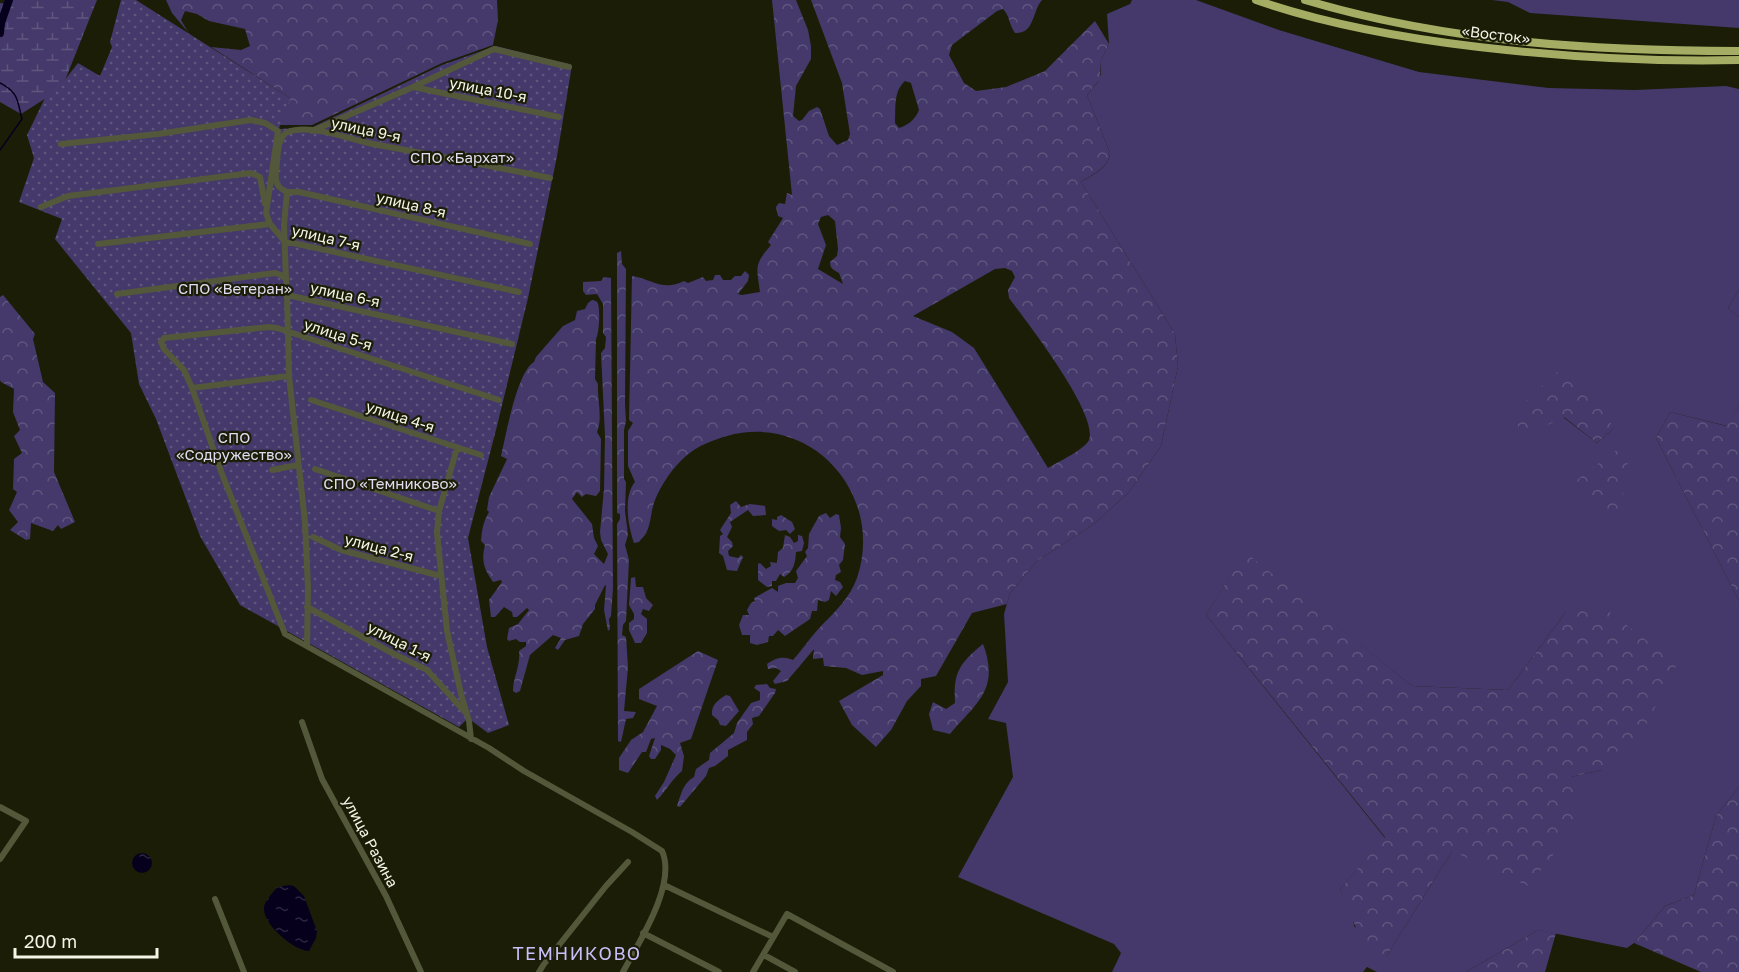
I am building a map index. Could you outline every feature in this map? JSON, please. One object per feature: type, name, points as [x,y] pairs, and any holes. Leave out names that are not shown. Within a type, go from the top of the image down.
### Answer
[{"type":"highway","name":"«Восток»","points":[[1256,0],[1332,22],[1432,42],[1581,57],[1634,60],[1739,60]]},
{"type":"highway","name":"«Восток»","points":[[1305,0],[1351,13],[1408,24],[1529,43],[1633,50],[1739,51]]},
{"type":"street","points":[[312,131],[494,49],[569,67]]},
{"type":"street","name":"улица 10-я","points":[[413,87],[559,117]]},
{"type":"street","name":"улица 9-я","points":[[61,144],[158,134],[251,120],[265,123],[281,133],[295,130],[312,131],[550,178]]},
{"type":"street","points":[[281,133],[275,180],[279,188],[287,192]]},
{"type":"street","points":[[266,213],[281,133]]},
{"type":"street","points":[[41,207],[68,196],[251,173],[260,177],[270,224],[98,244]]},
{"type":"street","name":"улица 6-я","points":[[287,192],[284,225],[287,295],[512,344]]},
{"type":"street","name":"улица 8-я","points":[[287,192],[299,192],[530,244]]},
{"type":"street","name":"улица 7-я","points":[[270,224],[286,243],[519,292]]},
{"type":"street","points":[[117,294],[267,274],[281,275],[286,279]]},
{"type":"street","points":[[287,295],[289,376],[305,522],[306,646]]},
{"type":"street","name":"улица 5-я","points":[[192,388],[184,370],[161,346],[164,338],[269,327],[288,331],[499,400]]},
{"type":"street","points":[[289,376],[192,388],[218,464],[285,634],[471,738],[659,849],[666,866],[664,885],[623,972]]},
{"type":"street","name":"улица 4-я","points":[[311,400],[481,455]]},
{"type":"street","points":[[457,448],[439,511],[437,533],[447,631],[471,738]]},
{"type":"street","points":[[272,470],[298,465]]},
{"type":"street","points":[[315,469],[439,511]]},
{"type":"street","name":"улица 2-я","points":[[313,537],[341,550],[441,576]]},
{"type":"street","name":"улица 1-я","points":[[307,607],[427,670],[467,715]]},
{"type":"street","name":"улица Разина","points":[[302,722],[321,778],[386,896],[421,972]]},
{"type":"street","points":[[0,807],[26,821],[0,859]]},
{"type":"street","points":[[539,972],[606,886],[628,862]]},
{"type":"street","points":[[664,885],[773,937]]},
{"type":"street","points":[[215,898],[244,972]]},
{"type":"street","points":[[753,972],[787,914],[893,972]]},
{"type":"street","points":[[643,933],[719,972]]},
{"type":"street","points":[[764,955],[795,972]]},
{"type":"green space","points":[[9,0],[97,0],[62,88],[21,114],[0,102],[0,3],[7,4]]},
{"type":"green space","points":[[121,0],[136,0],[290,98],[278,131],[280,132],[280,129],[313,127],[442,65],[496,46],[572,65],[557,156],[528,298],[468,538],[487,647],[509,725],[488,733],[468,718],[459,727],[240,605],[200,536],[156,419],[139,384],[131,333],[55,239],[62,219],[19,202],[34,158],[27,135],[47,94],[60,86],[78,63],[100,76],[112,47],[110,42]]},
{"type":"green space","points":[[166,0],[497,0],[498,20],[493,45],[442,63],[312,125],[279,125],[290,98],[211,47],[241,50],[250,46],[245,29],[209,21],[197,14],[185,11],[181,20],[188,32],[172,13]]},
{"type":"green space","points":[[772,0],[796,0],[808,30],[811,46],[811,59],[796,86],[793,116],[799,121],[802,120],[809,111],[817,107],[820,109],[829,136],[837,145],[848,140],[850,134],[842,83],[811,0],[1042,0],[1026,30],[1015,33],[1003,9],[997,11],[952,45],[949,55],[964,83],[976,91],[1006,87],[1045,71],[1095,21],[1109,44],[1101,60],[1100,79],[1087,95],[1110,153],[1103,167],[1081,182],[1175,334],[1178,366],[1161,446],[1129,492],[1094,524],[1037,561],[1010,593],[1007,604],[972,613],[936,676],[921,679],[921,686],[907,701],[891,730],[876,747],[852,725],[839,701],[883,675],[883,671],[862,675],[846,668],[824,666],[823,658],[813,659],[814,649],[787,681],[775,684],[773,681],[781,671],[776,668],[768,669],[767,664],[774,660],[786,658],[793,660],[842,603],[857,578],[863,547],[860,517],[851,490],[834,467],[813,448],[787,436],[758,432],[727,436],[711,441],[686,456],[668,476],[654,504],[646,534],[639,542],[634,543],[630,528],[628,503],[631,488],[635,482],[628,466],[628,431],[633,423],[629,420],[632,276],[670,285],[684,281],[688,283],[703,277],[706,281],[713,280],[715,275],[720,275],[723,280],[731,280],[735,276],[741,276],[745,271],[749,275],[748,281],[738,294],[760,292],[757,272],[759,263],[771,245],[768,242],[783,218],[778,216],[776,207],[779,203],[785,204],[787,193],[792,195]],"holes":[[[905,81],[911,83],[919,110],[911,122],[899,128],[895,123],[896,100],[901,85]],[[828,215],[835,221],[838,249],[837,256],[830,264],[839,273],[843,284],[818,269],[826,245],[818,224],[821,217]],[[1005,268],[1012,271],[1015,277],[1008,290],[1009,298],[1073,390],[1089,427],[1089,440],[1086,444],[1048,468],[974,348],[952,332],[913,316],[995,269]]]},
{"type":"green space","points":[[1132,0],[1196,0],[1279,30],[1419,72],[1549,88],[1635,90],[1726,86],[1739,89],[1739,290],[1728,308],[1739,317],[1739,406],[1727,426],[1670,412],[1656,438],[1739,601],[1739,787],[1716,816],[1694,895],[1665,906],[1634,943],[1627,948],[1538,930],[1466,972],[1377,972],[1367,967],[1363,972],[1112,972],[1121,953],[1114,944],[958,877],[1013,777],[1006,723],[988,719],[1008,682],[1004,614],[1010,593],[1037,561],[1094,524],[1129,492],[1161,446],[1178,366],[1175,334],[1081,182],[1099,170],[1109,158],[1110,153],[1087,95],[1101,74],[1101,60],[1109,44],[1107,14],[1130,4]],"holes":[[[1563,417],[1614,428],[1597,443]],[[1245,553],[1412,686],[1508,690],[1566,612],[1602,770],[1571,777],[1452,851],[1386,957],[1354,926],[1353,916],[1340,889],[1385,838],[1206,615]]]},
{"type":"green space","points":[[1492,0],[1739,0],[1739,28],[1530,13],[1508,2]]},
{"type":"green space","points":[[621,251],[622,264],[626,269],[624,479],[628,535],[625,545],[629,560],[626,621],[622,635],[626,637],[628,667],[624,711],[636,712],[633,718],[626,719],[621,742],[618,741],[617,524],[620,514],[617,513],[617,253]]},
{"type":"green space","points":[[604,277],[611,278],[613,588],[610,629],[608,631],[604,610],[605,585],[595,609],[583,624],[579,636],[565,640],[558,650],[555,648],[561,638],[553,635],[530,655],[520,691],[516,693],[513,691],[513,686],[519,651],[526,646],[526,642],[507,639],[509,628],[518,624],[529,610],[527,608],[517,617],[513,617],[512,612],[504,607],[495,617],[491,617],[489,600],[502,582],[501,580],[493,582],[485,569],[483,560],[485,545],[481,541],[483,526],[489,512],[487,510],[489,497],[507,459],[501,456],[522,378],[536,357],[563,326],[575,320],[577,311],[585,309],[592,300],[596,301],[599,315],[595,379],[598,384],[600,415],[597,432],[601,439],[600,491],[596,496],[586,494],[582,497],[577,492],[572,499],[592,524],[598,546],[594,554],[604,564],[608,554],[600,532],[605,436],[601,353],[605,348],[606,337],[603,333],[603,304],[597,294],[586,295],[583,291],[583,282],[601,281]]},
{"type":"green space","points":[[1739,290],[1739,317],[1728,308]]},
{"type":"green space","points":[[3,295],[35,334],[33,339],[43,382],[55,393],[54,472],[75,522],[61,529],[58,525],[53,531],[31,523],[30,539],[26,540],[10,530],[18,522],[9,510],[17,492],[13,489],[14,459],[22,453],[14,436],[20,430],[13,412],[14,389],[0,380],[0,297]]},
{"type":"green space","points":[[1568,362],[1614,428],[1597,443],[1564,417],[1526,436],[1510,416]]},
{"type":"green space","points":[[1739,406],[1739,601],[1656,438],[1670,412],[1726,426]]},
{"type":"green space","points":[[1619,448],[1628,460],[1618,527],[1573,483]]},
{"type":"green space","points":[[736,501],[741,507],[750,504],[765,506],[766,515],[753,516],[748,510],[730,522],[732,527],[727,537],[733,546],[728,551],[729,556],[738,558],[741,555],[743,557],[737,571],[727,570],[723,556],[719,553],[720,536],[723,534],[720,530],[731,513],[730,505]]},
{"type":"green space","points":[[826,513],[830,518],[836,514],[839,515],[840,537],[845,544],[843,560],[839,565],[841,572],[836,575],[835,580],[843,587],[836,596],[831,591],[829,600],[825,602],[818,600],[817,611],[812,611],[810,619],[785,636],[778,630],[773,636],[769,636],[768,642],[757,645],[750,643],[750,635],[742,635],[739,625],[743,615],[749,615],[747,610],[755,601],[754,598],[772,588],[778,592],[778,586],[795,583],[798,578],[796,571],[807,556],[805,552],[808,548],[809,534],[819,516]]},
{"type":"green space","points":[[781,515],[792,522],[795,529],[790,534],[786,530],[779,531],[772,526],[772,519],[777,520],[777,517]]},
{"type":"green space","points":[[785,535],[790,537],[794,543],[798,541],[798,535],[802,536],[804,543],[802,551],[796,552],[792,570],[784,577],[780,574],[776,581],[772,581],[772,586],[767,587],[758,580],[758,564],[760,563],[766,569],[771,566],[770,562],[777,563],[778,552],[783,548]]},
{"type":"green space","points":[[1245,552],[1412,686],[1508,690],[1566,612],[1598,603],[1677,664],[1646,725],[1602,770],[1571,777],[1579,823],[1528,886],[1452,851],[1386,957],[1367,955],[1340,889],[1385,837],[1206,615]]},
{"type":"green space","points":[[635,577],[636,587],[643,587],[646,598],[653,605],[649,611],[643,609],[641,614],[647,619],[647,633],[641,643],[635,643],[629,630],[629,623],[634,619],[629,605],[631,578]]},
{"type":"green space","points":[[983,644],[989,673],[983,694],[950,734],[933,730],[929,714],[933,702],[946,709],[955,703],[955,683],[960,669]]},
{"type":"green space","points":[[698,651],[718,660],[691,739],[680,743],[684,756],[682,771],[657,800],[655,796],[676,755],[661,745],[661,750],[655,759],[651,759],[649,756],[655,738],[651,739],[646,752],[642,752],[628,773],[619,770],[619,758],[631,740],[643,732],[657,706],[639,699],[639,689]]},
{"type":"green space","points":[[767,684],[770,688],[776,689],[775,693],[759,716],[752,718],[753,724],[747,732],[747,740],[728,750],[728,756],[709,768],[706,776],[680,807],[677,806],[683,789],[694,777],[696,769],[709,760],[710,753],[734,733],[737,723],[751,703],[760,700],[760,692],[754,688],[756,685]]},
{"type":"green space","points":[[726,695],[730,696],[739,711],[726,726],[720,725],[712,715],[712,711],[716,703]]},
{"type":"green space","points":[[1739,787],[1739,972],[1701,972],[1634,943],[1665,906],[1694,895],[1716,816]]},
{"type":"green space","points":[[1538,930],[1556,933],[1545,972],[1466,972]]},
{"type":"water","points":[[142,853],[149,856],[152,863],[149,870],[142,873],[135,870],[132,863],[135,856]]},
{"type":"water","points":[[294,886],[304,896],[317,931],[309,951],[295,947],[288,942],[273,928],[265,914],[264,907],[267,899],[277,887]]},
{"type":"waterway","points":[[0,33],[9,0]]},
{"type":"waterway","points":[[0,83],[14,94],[22,119],[0,150]]},
{"type":"district","name":"ТЕМНИКОВО","points":[[577,954]]},
{"type":"park label","name":"СПО «Бархат»","points":[[462,158]]},
{"type":"park label","name":"СПО «Ветеран»","points":[[235,289]]},
{"type":"park label","name":"СПО «Содружество»","points":[[234,446]]},
{"type":"park label","name":"СПО «Темниково»","points":[[390,484]]}]
